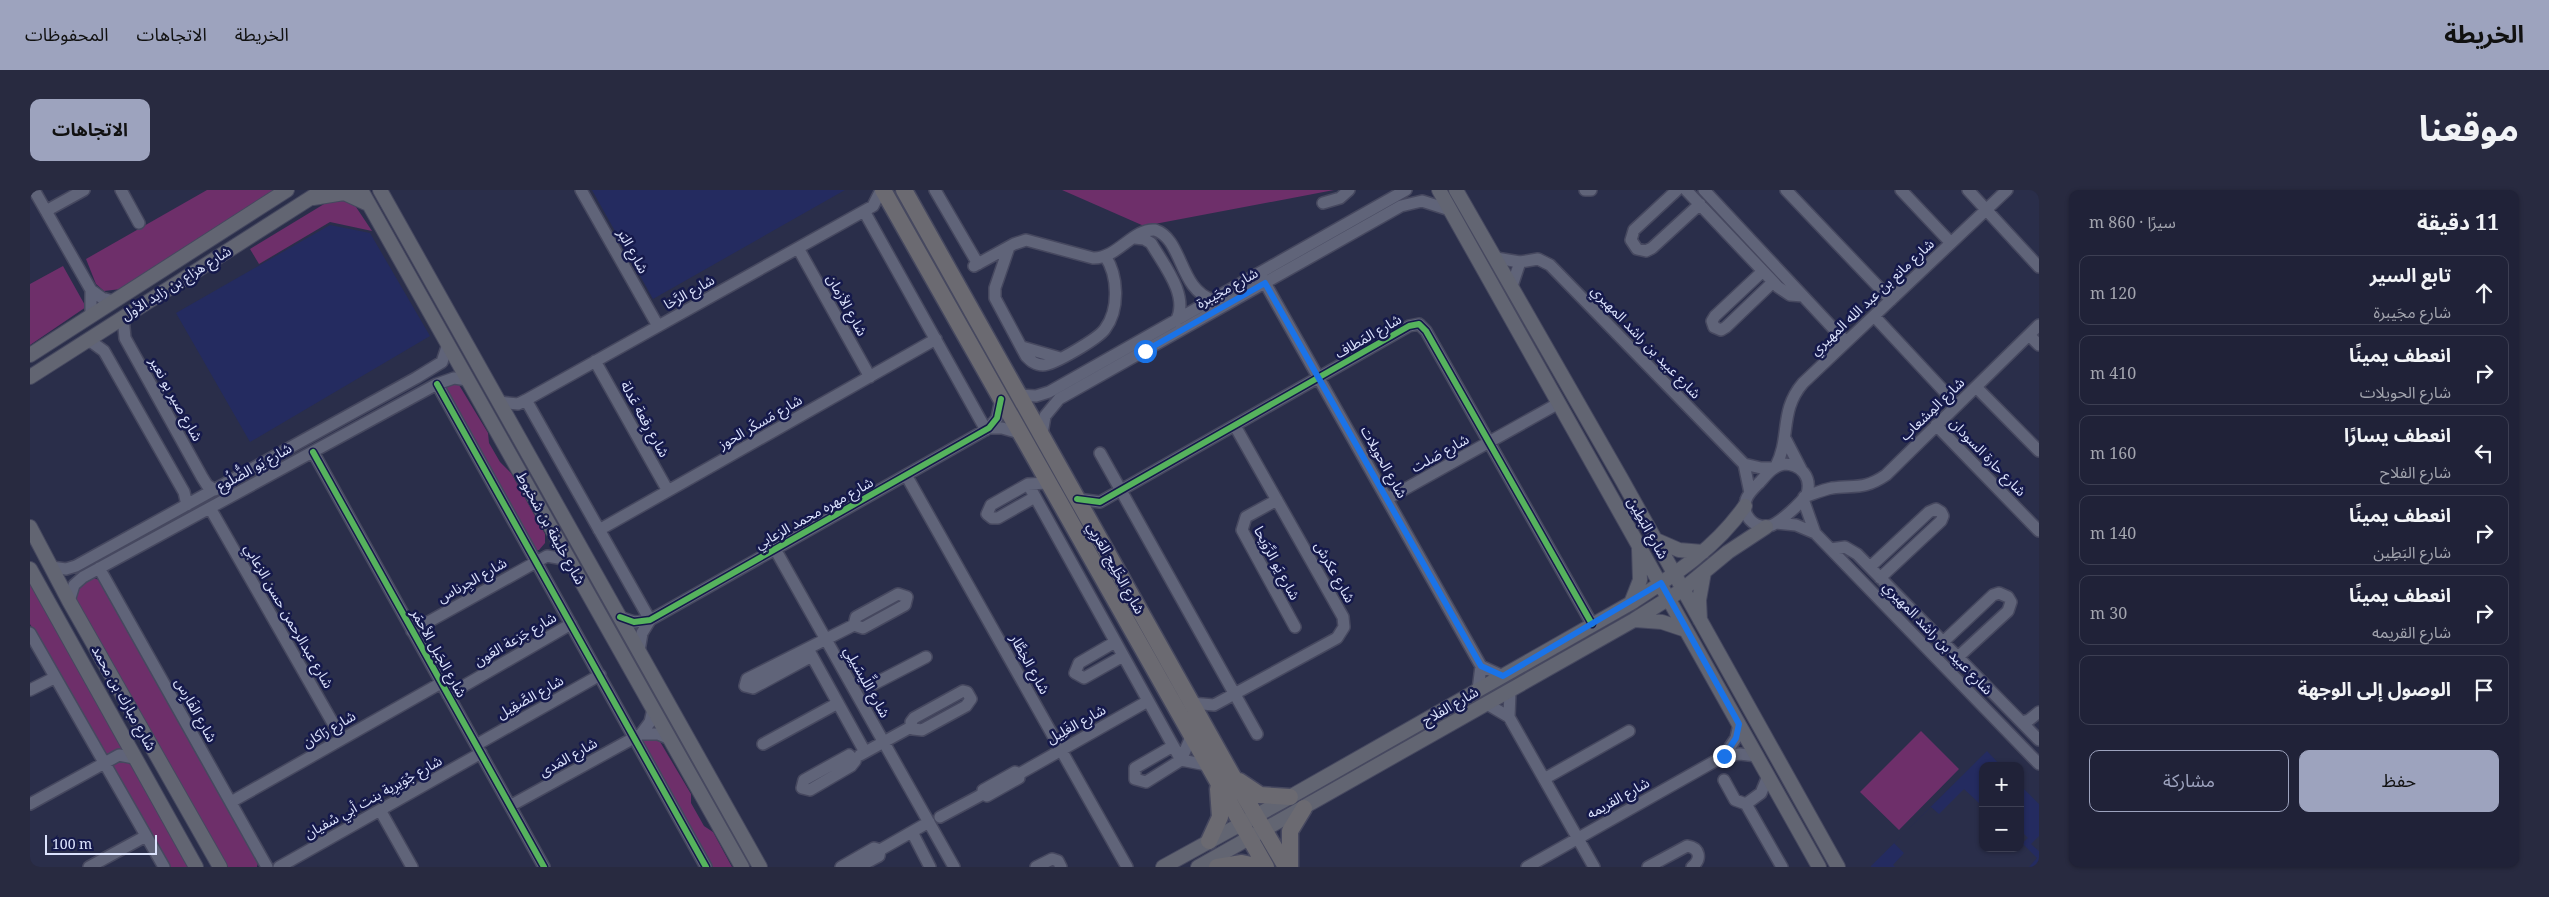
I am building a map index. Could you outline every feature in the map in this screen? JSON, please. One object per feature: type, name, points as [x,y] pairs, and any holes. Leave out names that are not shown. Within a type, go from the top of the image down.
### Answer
[{"type":"highway","name":"شارع الخَلِيج العَربِي","points":[[882,190],[1207,765],[1224,778]]},
{"type":"highway","name":"شارع الخَلِيج العَربِي","points":[[904,190],[1206,729],[1224,778],[1248,819],[1250,838],[1266,867]]},
{"type":"highway","points":[[1209,841],[1220,813],[1224,778],[1257,794],[1290,798]]},
{"type":"highway","points":[[1290,867],[1290,831],[1304,808]]},
{"type":"highway","name":"شارع الخَلِيج العَربِي","points":[[1248,819],[1264,830],[1286,867]]},
{"type":"highway","points":[[1217,867],[1242,863],[1260,867]]},
{"type":"main road","name":"شارع هزاع بن زايد الأول","points":[[30,355],[287,190]]},
{"type":"main road","name":"شارع هزاع بن زايد الأول","points":[[30,377],[323,190]]},
{"type":"main road","name":"شارع خليفة بن شخبوط","points":[[361,190],[742,867]]},
{"type":"main road","name":"شارع البَطِين","points":[[1439,190],[1638,541],[1819,867]]},
{"type":"main road","name":"شارع خليفة بن شخبوط","points":[[381,191],[760,867]]},
{"type":"main road","points":[[310,199],[344,193],[353,195],[370,205]]},
{"type":"main road","name":"شارع البَطِين","points":[[1458,193],[1656,540],[1700,624],[1838,867]]},
{"type":"main road","name":"شارع الفلاح","points":[[1164,867],[1248,819],[1290,798],[1674,575],[1722,535],[1747,500]]},
{"type":"main road","name":"شارع الفلاح","points":[[1198,867],[1634,620],[1682,590],[1704,572],[1771,525]]},
{"type":"main road","name":"شارع مبارك بن محمد","points":[[30,527],[69,601],[220,867]]},
{"type":"main road","points":[[1656,540],[1679,550],[1703,552]]},
{"type":"main road","points":[[1630,602],[1640,580],[1638,541]]},
{"type":"main road","name":"شارع مبارك بن محمد","points":[[30,569],[124,741],[196,867]]},
{"type":"main road","points":[[1700,624],[1699,600],[1704,572]]},
{"type":"main road","points":[[1634,620],[1662,622],[1686,630]]},
{"type":"street","points":[[34,190],[91,290],[102,298],[113,301]]},
{"type":"street","points":[[121,190],[139,223]]},
{"type":"street","name":"شارع البَر","points":[[581,190],[658,326]]},
{"type":"street","points":[[869,209],[882,190]]},
{"type":"street","points":[[934,190],[980,263]]},
{"type":"street","points":[[1323,203],[1340,198],[1349,190]]},
{"type":"street","name":"شارع مجَيبرة","points":[[1042,436],[1044,416],[1059,399],[1262,279],[1406,190]]},
{"type":"street","points":[[1585,190],[1591,190]]},
{"type":"street","points":[[1677,190],[1634,230],[1631,240],[1637,249],[1646,251],[1652,248],[1700,204]]},
{"type":"street","points":[[1686,190],[1785,293],[1803,296]]},
{"type":"street","points":[[1704,190],[1846,342]]},
{"type":"street","points":[[1786,190],[1890,300]]},
{"type":"street","points":[[1901,190],[1951,243]]},
{"type":"street","points":[[1968,190],[2039,267]]},
{"type":"street","name":"شارع مانع بن عبد الله المهيري","points":[[1774,467],[1786,440],[1786,418],[1793,396],[1803,383],[2007,190]]},
{"type":"street","points":[[46,211],[81,191]]},
{"type":"street","name":"شارع مجَيبرة","points":[[1019,395],[1036,396],[1049,392],[1213,300],[1262,279],[1405,204],[1417,201],[1429,202],[1450,210]]},
{"type":"street","points":[[869,209],[895,213]]},
{"type":"street","points":[[869,209],[936,339],[988,429]]},
{"type":"street","name":"شارع الرَّخا","points":[[522,402],[869,209]]},
{"type":"street","points":[[980,263],[1022,241],[1031,240],[1093,258],[1105,256],[1146,230],[1155,230],[1162,233],[1170,243],[1193,287],[1204,297],[1213,300]]},
{"type":"street","points":[[1151,243],[1154,235],[1162,233]]},
{"type":"street","points":[[1135,238],[1144,238],[1151,243],[1180,297],[1181,309],[1176,321]]},
{"type":"street","points":[[1010,247],[995,288],[995,298],[1028,359],[1038,364],[1046,365],[1098,336],[1109,322],[1116,282],[1105,256]]},
{"type":"street","name":"شارع الأزمان","points":[[798,248],[870,377]]},
{"type":"street","name":"شارع عبيد بن راشد المهيري","points":[[1496,258],[1520,262],[1538,259],[1550,265],[1744,464]]},
{"type":"street","points":[[1512,286],[1520,262]]},
{"type":"street","points":[[980,263],[991,264],[1001,270]]},
{"type":"street","points":[[1763,271],[1715,316],[1712,321],[1714,326],[1721,330],[1726,327],[1773,282]]},
{"type":"street","name":"شارع الحويلات","points":[[1262,279],[1481,666]]},
{"type":"street","points":[[91,290],[91,315]]},
{"type":"street","points":[[1874,316],[1957,405]]},
{"type":"street","name":"شارع صير بو نعير","points":[[124,317],[125,338],[202,477],[215,490]]},
{"type":"street","name":"شارع المَطاف","points":[[1100,502],[1409,326],[1419,324],[1426,330],[1592,624]]},
{"type":"street","name":"شارع المِشعاب","points":[[1804,498],[1833,488],[1857,488],[1879,479],[2039,325]]},
{"type":"street","points":[[2029,335],[2039,345]]},
{"type":"street","name":"شارع مَسكَر الحوز","points":[[599,530],[936,339]]},
{"type":"street","points":[[85,341],[93,343],[104,350],[184,492],[187,505]]},
{"type":"street","name":"شارع يَو الضُّلُوع","points":[[51,567],[66,569],[76,566],[422,374],[442,362],[448,344]]},
{"type":"street","name":"شارع رِقعة عَدلة","points":[[596,361],[668,491]]},
{"type":"street","points":[[395,407],[401,400],[425,387],[426,381],[422,374]]},
{"type":"street","name":"شارع يَو الضُّلُوع","points":[[69,601],[76,582],[99,568],[437,384],[454,378],[468,380]]},
{"type":"street","points":[[437,384],[535,562],[600,675],[638,736],[706,867]]},
{"type":"street","points":[[1976,387],[2039,451]]},
{"type":"street","points":[[988,429],[997,418],[1001,399]]},
{"type":"street","points":[[499,402],[522,402]]},
{"type":"street","points":[[512,425],[512,416],[522,402]]},
{"type":"street","points":[[522,402],[599,530],[650,620]]},
{"type":"street","name":"شارع صَلت","points":[[1387,500],[1560,403]]},
{"type":"street","name":"شارع حارة السودان","points":[[1936,425],[2039,531]]},
{"type":"street","name":"شارع عكرش","points":[[1214,705],[1337,638],[1344,627],[1343,617],[1235,426]]},
{"type":"street","points":[[988,429],[1002,428],[1020,434]]},
{"type":"street","name":"شارع مهره محمد الزعابي","points":[[650,620],[988,429]]},
{"type":"street","name":"شارع مانع بن عبد الله المهيري","points":[[1786,440],[1802,471]]},
{"type":"street","name":"شارع الجَبل الأحمَر","points":[[313,452],[544,867]]},
{"type":"street","points":[[1100,453],[1236,693],[1257,734]]},
{"type":"street","points":[[1034,458],[1028,484],[1173,746],[1181,760],[1207,765]]},
{"type":"street","points":[[1744,464],[1761,468],[1774,467],[1788,464],[1802,471],[1808,485],[1804,498],[1771,525],[1756,525],[1749,519],[1744,464]]},
{"type":"street","points":[[1747,500],[1774,467]]},
{"type":"street","name":"شارع المِشعاب","points":[[1802,471],[1833,488]]},
{"type":"street","name":"شارع الخِطَّار","points":[[906,475],[1127,867]]},
{"type":"street","points":[[1035,497],[998,518],[992,518],[987,514],[991,505],[1028,484],[1048,483]]},
{"type":"street","name":"شارع عبيد بن راشد المهيري","points":[[1804,498],[1815,533]]},
{"type":"street","points":[[1077,499],[1100,502],[1092,526]]},
{"type":"street","name":"شارع يَو الرِّوَيحا","points":[[1277,500],[1246,517],[1242,530],[1294,627]]},
{"type":"street","name":"شارع عبدالرحمن حسن الزعابي","points":[[210,508],[342,739]]},
{"type":"street","name":"شارع عبيد بن راشد المهيري","points":[[1870,567],[1931,510],[1936,509],[1941,512],[1940,521],[1880,578]]},
{"type":"street","name":"شارع عبيد بن راشد المهيري","points":[[1771,525],[1796,525],[1815,533],[2039,764]]},
{"type":"street","points":[[555,534],[547,556],[569,560]]},
{"type":"street","points":[[1893,546],[1903,556]]},
{"type":"street","points":[[1831,550],[1842,547],[1852,550],[2038,736]]},
{"type":"street","name":"شارع اللِّيسَيلِي","points":[[775,549],[883,741],[934,820],[954,867]]},
{"type":"street","name":"شارع الجِرناس","points":[[412,631],[547,556]]},
{"type":"street","name":"شارع الفَارِس","points":[[99,568],[267,867]]},
{"type":"street","name":"شارع عبيد بن راشد المهيري","points":[[1943,642],[1994,596],[1999,593],[2008,597],[2011,602],[2008,611],[1958,657]]},
{"type":"street","points":[[620,617],[634,622],[650,620]]},
{"type":"street","points":[[639,651],[642,633],[650,620]]},
{"type":"street","name":"شارع جَزعة العَون","points":[[448,695],[571,624]]},
{"type":"street","name":"شارع اللِّيسَيلِي","points":[[809,652],[747,679],[745,686],[753,688],[809,652],[825,639],[854,625]]},
{"type":"street","points":[[30,633],[54,678],[106,763],[164,867]]},
{"type":"street","points":[[1116,642],[1079,663],[1075,673],[1084,678],[1123,656]]},
{"type":"street","points":[[809,652],[865,752]]},
{"type":"street","points":[[868,687],[926,657]]},
{"type":"street","points":[[1478,690],[1481,666],[1503,676]]},
{"type":"street","name":"شارع الصَّقِيل","points":[[478,749],[600,675]]},
{"type":"street","points":[[30,690],[54,678]]},
{"type":"street","name":"شارع رَاكان","points":[[231,802],[441,683]]},
{"type":"street","name":"شارع اللِّيسَيلِي","points":[[854,759],[911,727],[914,718],[960,692],[963,691],[970,695],[970,703],[966,706],[922,730],[917,731],[911,727]]},
{"type":"street","points":[[1509,717],[1510,691]]},
{"type":"street","name":"شارع الغَلِيل","points":[[934,820],[983,794],[987,796],[1019,778],[1019,774],[1148,701]]},
{"type":"street","points":[[763,744],[838,703]]},
{"type":"street","points":[[1191,703],[1214,705],[1206,729]]},
{"type":"street","points":[[1487,704],[1509,717],[1594,867]]},
{"type":"street","points":[[638,736],[650,722],[653,709]]},
{"type":"street","points":[[2022,722],[2029,720],[2039,712]]},
{"type":"street","name":"شارع القريمه","points":[[1724,756],[1736,738],[1739,724]]},
{"type":"street","points":[[1544,779],[1629,731]]},
{"type":"street","points":[[638,736],[658,734],[670,739]]},
{"type":"street","name":"شارع المَدى","points":[[510,806],[638,736]]},
{"type":"street","points":[[1173,746],[1136,768],[1135,779],[1146,782],[1181,760],[1191,737]]},
{"type":"street","points":[[30,804],[119,755],[124,741]]},
{"type":"street","name":"شارع جُوَيرِية بنت أبي سُفيان","points":[[279,867],[380,810],[478,749]]},
{"type":"street","name":"شارع القريمه","points":[[1527,867],[1724,756],[1740,754],[1757,756]]},
{"type":"street","points":[[119,755],[134,758]]},
{"type":"street","points":[[1757,798],[1768,776]]},
{"type":"street","points":[[1724,780],[1735,800],[1746,804],[1782,867]]},
{"type":"street","points":[[1746,804],[1757,798],[1781,799]]},
{"type":"street","points":[[380,810],[412,867]]},
{"type":"street","points":[[858,867],[878,856],[880,850],[934,820]]},
{"type":"street","points":[[912,832],[930,867]]},
{"type":"street","points":[[90,867],[146,836]]},
{"type":"street","points":[[1648,867],[1687,846],[1693,847],[1698,854],[1698,861],[1692,867]]},
{"type":"street","points":[[841,867],[874,848],[880,850]]},
{"type":"street","points":[[1036,867],[1052,859],[1058,861],[1061,867]]},
{"type":"shaded area","points":[[207,190],[275,190],[121,289],[104,291],[96,284],[86,259]]},
{"type":"shaded area","points":[[592,190],[845,190],[653,299]]},
{"type":"shaded area","points":[[1062,190],[1334,190],[1144,226]]},
{"type":"shaded area","points":[[334,198],[354,204],[372,231],[330,222],[259,264],[250,249]]},
{"type":"shaded area","points":[[330,225],[370,233],[430,336],[250,442],[176,313]]},
{"type":"shaded area","points":[[63,266],[86,307],[30,345],[30,284]]},
{"type":"shaded area","points":[[456,380],[488,433],[489,443],[500,462],[511,473],[545,534],[545,543],[539,550],[535,550],[446,395],[444,382]]},
{"type":"shaded area","points":[[91,577],[102,581],[258,862],[257,867],[227,867],[74,598],[75,589]]},
{"type":"shaded area","points":[[30,582],[126,756],[191,867],[170,867],[30,624]]},
{"type":"shaded area","points":[[1921,731],[1959,769],[1899,830],[1860,792]]},
{"type":"shaded area","points":[[644,736],[659,740],[691,794],[691,803],[704,826],[713,832],[732,867],[710,867],[639,743]]},
{"type":"shaded area","points":[[1987,751],[1997,762],[1979,762],[1979,803],[1964,789],[1939,814],[1931,807]]},
{"type":"shaded area","points":[[2024,789],[2039,804],[2039,836],[2031,844],[2039,851],[2039,867],[2029,867],[2037,858],[2024,845],[2024,841],[2028,838],[2024,834]]},
{"type":"shaded area","points":[[1894,843],[1904,853],[1893,865],[1895,867],[1871,867],[1871,866]]},
{"type":"cycle path","points":[[1077,499],[1100,502],[1409,326],[1419,324],[1426,331],[1592,624]]},
{"type":"cycle path","points":[[437,384],[706,867]]},
{"type":"cycle path","points":[[620,617],[634,622],[650,620],[989,428],[997,418],[1001,399]]},
{"type":"cycle path","points":[[313,452],[544,867]]},
{"type":"route","points":[[1145,351],[1265,283],[1481,666],[1503,676],[1661,583],[1739,724],[1736,738],[1724,756]]}]
